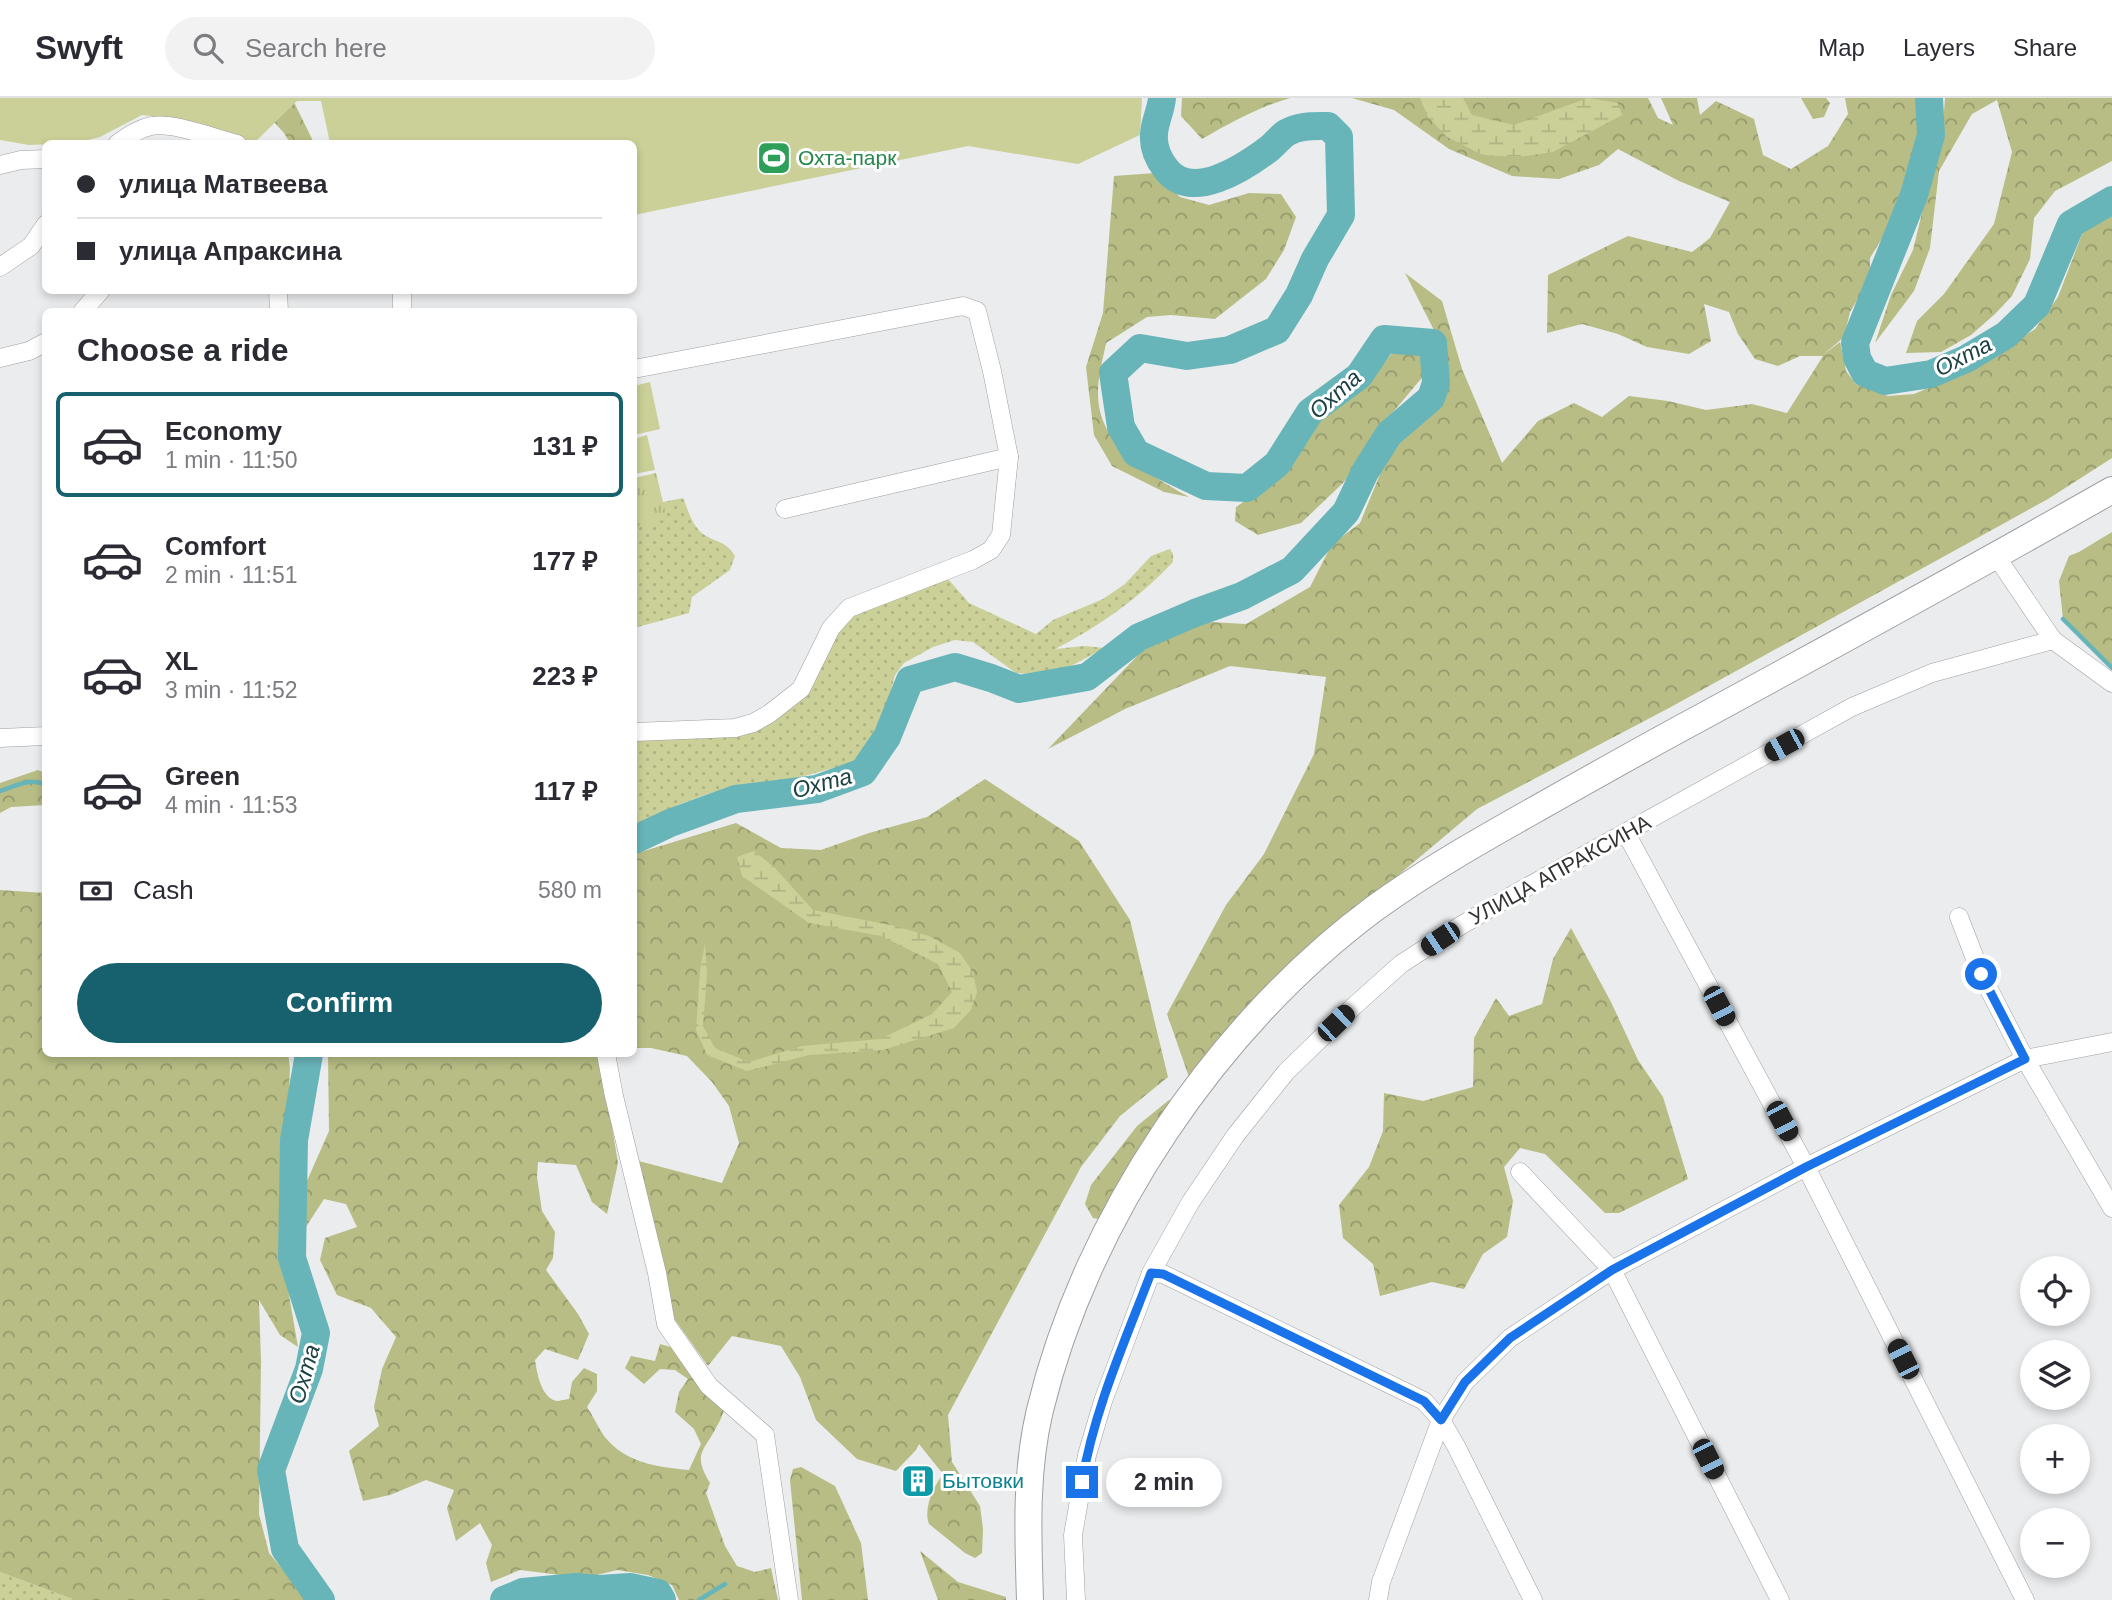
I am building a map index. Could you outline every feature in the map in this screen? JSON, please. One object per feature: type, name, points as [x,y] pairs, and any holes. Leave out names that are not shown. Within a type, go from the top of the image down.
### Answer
[{"type":"street","points":[[122,140],[131,133],[153,126],[191,130],[222,140]]},
{"type":"street","points":[[0,165],[42,159]]},
{"type":"street","points":[[0,267],[31,246],[42,230]]},
{"type":"street","points":[[85,308],[98,294]]},
{"type":"street","points":[[637,368],[963,306],[977,312],[1009,457],[1002,535],[991,550],[973,560],[849,608],[831,628],[801,689],[753,723],[735,728],[637,732]]},
{"type":"street","points":[[0,358],[29,351],[42,344]]},
{"type":"street","points":[[785,509],[1009,457]]},
{"type":"street","points":[[1030,1600],[1027,1493],[1039,1412],[1065,1325],[1075,1301],[1101,1241],[1157,1142],[1235,1040],[1294,976],[1375,909],[1471,846],[2112,490]]},
{"type":"street","points":[[1996,556],[2053,639],[2112,683]]},
{"type":"street","name":"УЛИЦА АПРАКСИНА","points":[[1076,1600],[1073,1535],[1087,1455],[1103,1401],[1151,1273],[1191,1203],[1235,1136],[1286,1072],[1401,964],[1460,926],[1626,832],[1852,707],[1932,673],[2053,639]]},
{"type":"street","points":[[0,738],[42,736]]},
{"type":"street","points":[[1626,832],[1806,1167],[2025,1600]]},
{"type":"street","points":[[1959,917],[1981,974],[2025,1059],[2112,1208]]},
{"type":"street","points":[[1378,1600],[1381,1582],[1441,1420],[1465,1382],[1510,1338],[1612,1270],[1806,1167],[2025,1059],[2112,1042]]},
{"type":"street","points":[[607,1057],[657,1273],[666,1324],[709,1386],[765,1435],[789,1600]]},
{"type":"street","points":[[1520,1172],[1612,1270],[1780,1600]]},
{"type":"street","points":[[1151,1273],[1163,1274],[1424,1401],[1441,1420],[1457,1446],[1533,1600]]},
{"type":"green space","name":"Охта-парк","points":[[0,98],[1142,98],[1140,135],[1078,164],[968,146],[637,214],[637,140],[329,140],[321,101],[297,101],[257,140],[244,140],[177,119],[142,115],[100,137],[88,140],[42,140],[42,144],[29,145],[0,140]]},
{"type":"green space","points":[[145,98],[292,98],[313,140],[288,140],[263,110],[247,140],[233,140],[154,121]]},
{"type":"green space","points":[[1182,98],[1290,98],[1234,121],[1202,139],[1181,116]]},
{"type":"green space","points":[[1352,98],[1648,98],[1658,118],[1673,125],[1661,98],[1697,98],[1700,115],[1716,101],[1754,119],[1763,155],[1791,169],[1828,146],[1848,114],[1845,98],[1917,98],[1923,109],[1922,146],[1889,227],[1870,258],[1870,279],[1850,312],[1844,337],[1823,355],[1840,342],[1846,371],[1856,384],[1888,396],[1914,394],[1973,369],[2035,329],[2058,297],[2084,229],[2112,214],[2112,458],[2048,499],[1669,708],[1477,809],[1283,972],[1189,1077],[1167,1014],[1226,905],[1264,854],[1314,754],[1326,677],[1230,666],[1125,709],[1048,749],[1141,652],[1192,621],[1246,624],[1310,587],[1332,544],[1360,523],[1395,438],[1436,401],[1439,340],[1405,273],[1442,301],[1462,369],[1502,463],[1538,421],[1574,403],[1602,417],[1629,396],[1706,410],[1752,404],[1787,413],[1823,356],[1800,356],[1778,366],[1755,359],[1738,334],[1729,312],[1704,304],[1711,341],[1689,354],[1647,347],[1618,334],[1582,324],[1547,333],[1548,275],[1628,236],[1692,252],[1710,238],[1730,202],[1679,181],[1618,149],[1599,165],[1559,179],[1512,176],[1449,149],[1394,110]]},
{"type":"green space","points":[[1420,98],[1463,98],[1472,115],[1514,125],[1588,98],[1618,103],[1622,115],[1553,152],[1518,157],[1483,155],[1447,137],[1428,117]]},
{"type":"green space","points":[[1801,98],[1826,98],[1830,103],[1824,117],[1813,119]]},
{"type":"green space","points":[[1945,98],[2112,98],[2112,161],[2055,191],[2034,218],[2030,259],[2012,296],[1995,314],[1971,335],[1941,352],[1906,353],[1917,321],[1944,294],[1994,224],[2012,152],[1997,100],[1972,114],[1939,171],[1930,248],[1914,291],[1875,343],[1891,295],[1913,250],[1943,126]]},
{"type":"green space","points":[[1155,173],[1180,197],[1209,205],[1249,193],[1281,194],[1296,217],[1284,250],[1266,279],[1215,319],[1171,315],[1147,317],[1106,343],[1098,392],[1100,411],[1106,428],[1128,456],[1142,468],[1189,497],[1164,492],[1112,466],[1094,435],[1086,367],[1103,313],[1114,176]]},
{"type":"green space","points":[[1409,345],[1424,347],[1428,363],[1425,374],[1389,417],[1344,482],[1301,523],[1258,535],[1235,521],[1236,507],[1271,483],[1320,420],[1372,378],[1393,352]]},
{"type":"green space","points":[[650,382],[660,429],[637,434],[637,385]]},
{"type":"green space","points":[[647,435],[655,470],[637,473],[637,438]]},
{"type":"green space","points":[[656,473],[667,519],[637,526],[637,477]]},
{"type":"green space","points":[[683,498],[699,531],[724,544],[735,556],[730,570],[692,597],[689,613],[637,627],[637,507]]},
{"type":"green space","points":[[2112,532],[2112,668],[2063,619],[2059,581],[2069,556]]},
{"type":"green space","points":[[1170,549],[1173,562],[1132,600],[1088,631],[1055,649],[1084,646],[1105,648],[1067,668],[1040,675],[1016,673],[973,642],[955,640],[933,647],[904,663],[895,675],[884,717],[869,745],[852,763],[782,782],[711,793],[680,804],[637,826],[637,732],[735,728],[801,689],[849,608],[942,572],[969,603],[1036,634],[1053,620],[1103,599],[1125,584],[1151,556]]},
{"type":"green space","points":[[38,770],[42,772],[42,805],[11,807],[0,813],[0,783]]},
{"type":"green space","points":[[985,779],[1079,841],[1130,920],[1168,1077],[1120,1116],[1081,1167],[948,1415],[952,1462],[980,1506],[982,1553],[975,1558],[929,1524],[928,1504],[943,1474],[919,1444],[896,1471],[857,1459],[816,1420],[800,1377],[781,1346],[732,1336],[708,1366],[673,1317],[635,1160],[722,1183],[739,1143],[729,1106],[712,1082],[687,1056],[651,1048],[637,1048],[637,853],[736,823],[781,848],[821,850],[927,817]]},
{"type":"green space","points":[[754,851],[774,867],[813,910],[895,926],[929,936],[960,953],[973,972],[977,992],[971,1010],[954,1028],[883,1050],[809,1055],[747,1071],[707,1055],[696,1030],[705,943],[707,974],[703,1026],[715,1048],[749,1062],[802,1046],[880,1039],[932,1014],[952,992],[938,964],[881,936],[809,923],[742,876],[737,857]]},
{"type":"green space","points":[[0,890],[42,893],[42,1057],[288,1057],[282,1255],[298,1347],[280,1335],[259,1300],[259,1514],[269,1553],[305,1600],[75,1600],[0,1572]]},
{"type":"green space","points":[[1571,928],[1611,1002],[1638,1060],[1663,1097],[1688,1179],[1619,1213],[1605,1213],[1545,1154],[1520,1148],[1504,1167],[1513,1201],[1507,1237],[1483,1254],[1464,1289],[1432,1282],[1380,1296],[1373,1264],[1343,1238],[1339,1205],[1369,1167],[1383,1131],[1384,1093],[1423,1101],[1473,1087],[1474,1038],[1496,998],[1509,1016],[1542,1004],[1553,959]]},
{"type":"green space","points":[[328,1057],[600,1057],[618,1163],[607,1214],[592,1202],[576,1165],[538,1162],[537,1177],[542,1211],[555,1232],[553,1258],[546,1270],[589,1334],[578,1360],[545,1349],[535,1360],[539,1378],[547,1395],[557,1401],[569,1399],[572,1382],[584,1368],[597,1374],[597,1391],[587,1407],[612,1445],[642,1462],[689,1470],[701,1444],[694,1429],[675,1412],[679,1392],[688,1379],[675,1370],[660,1369],[644,1384],[625,1368],[631,1356],[655,1361],[660,1344],[681,1350],[731,1394],[702,1453],[702,1465],[710,1483],[706,1493],[725,1546],[737,1566],[755,1572],[771,1568],[778,1600],[679,1600],[672,1585],[648,1575],[617,1570],[585,1578],[520,1570],[491,1582],[486,1563],[492,1545],[480,1523],[456,1541],[447,1508],[454,1490],[426,1480],[390,1495],[363,1501],[349,1451],[379,1426],[374,1407],[382,1369],[396,1337],[371,1308],[337,1295],[320,1260],[325,1238],[357,1227],[346,1204],[324,1199],[302,1233],[307,1181],[329,1131]]},
{"type":"green space","points":[[1169,1100],[1177,1103],[1104,1220],[1093,1218],[1085,1204],[1091,1185],[1137,1126]]},
{"type":"green space","points":[[801,1467],[835,1486],[861,1543],[868,1600],[802,1600],[790,1480],[793,1469]]},
{"type":"green space","points":[[920,1551],[958,1582],[1006,1597],[1006,1600],[938,1600]]},
{"type":"green space","points":[[0,1572],[75,1600],[0,1600]]},
{"type":"waterway","name":"Охта","points":[[637,839],[670,823],[736,799],[817,789],[863,772],[887,737],[910,680],[955,667],[1019,689],[1087,677],[1139,637],[1242,596],[1292,570],[1346,512],[1365,472],[1389,434],[1431,398],[1436,383],[1433,343],[1384,339],[1359,376],[1310,412],[1277,464],[1247,488],[1206,486],[1136,453],[1121,427],[1113,373],[1140,348],[1187,356],[1230,350],[1277,330],[1299,295],[1315,259],[1341,215],[1339,137],[1328,126],[1307,126],[1291,130],[1259,156],[1233,172],[1203,182],[1189,183],[1177,179],[1166,169],[1156,149],[1154,130],[1162,98]]},
{"type":"waterway","name":"Охта","points":[[1929,98],[1931,135],[1914,195],[1855,343],[1857,358],[1865,373],[1885,381],[1931,374],[1966,359],[2006,335],[2037,305],[2071,224],[2112,200]]},
{"type":"waterway","points":[[2063,619],[2112,668]]},
{"type":"waterway","points":[[0,791],[28,782],[42,784]]},
{"type":"waterway","name":"Охта","points":[[308,1057],[294,1140],[292,1258],[316,1333],[309,1369],[271,1470],[285,1549],[321,1600]]},
{"type":"waterway","points":[[699,1600],[725,1584]]},
{"type":"waterway","name":"Охта","points":[[504,1600],[523,1592],[576,1587],[630,1587],[658,1593],[662,1600]]},
{"type":"place","name":"Охта-парк","points":[[774,158]]},
{"type":"place","name":"Бытовки","points":[[918,1481]]},
{"type":"route","points":[[1082,1482],[1103,1401],[1151,1273],[1163,1274],[1424,1401],[1441,1420],[1465,1382],[1510,1338],[1612,1270],[1806,1167],[2025,1059],[1981,974]]}]
